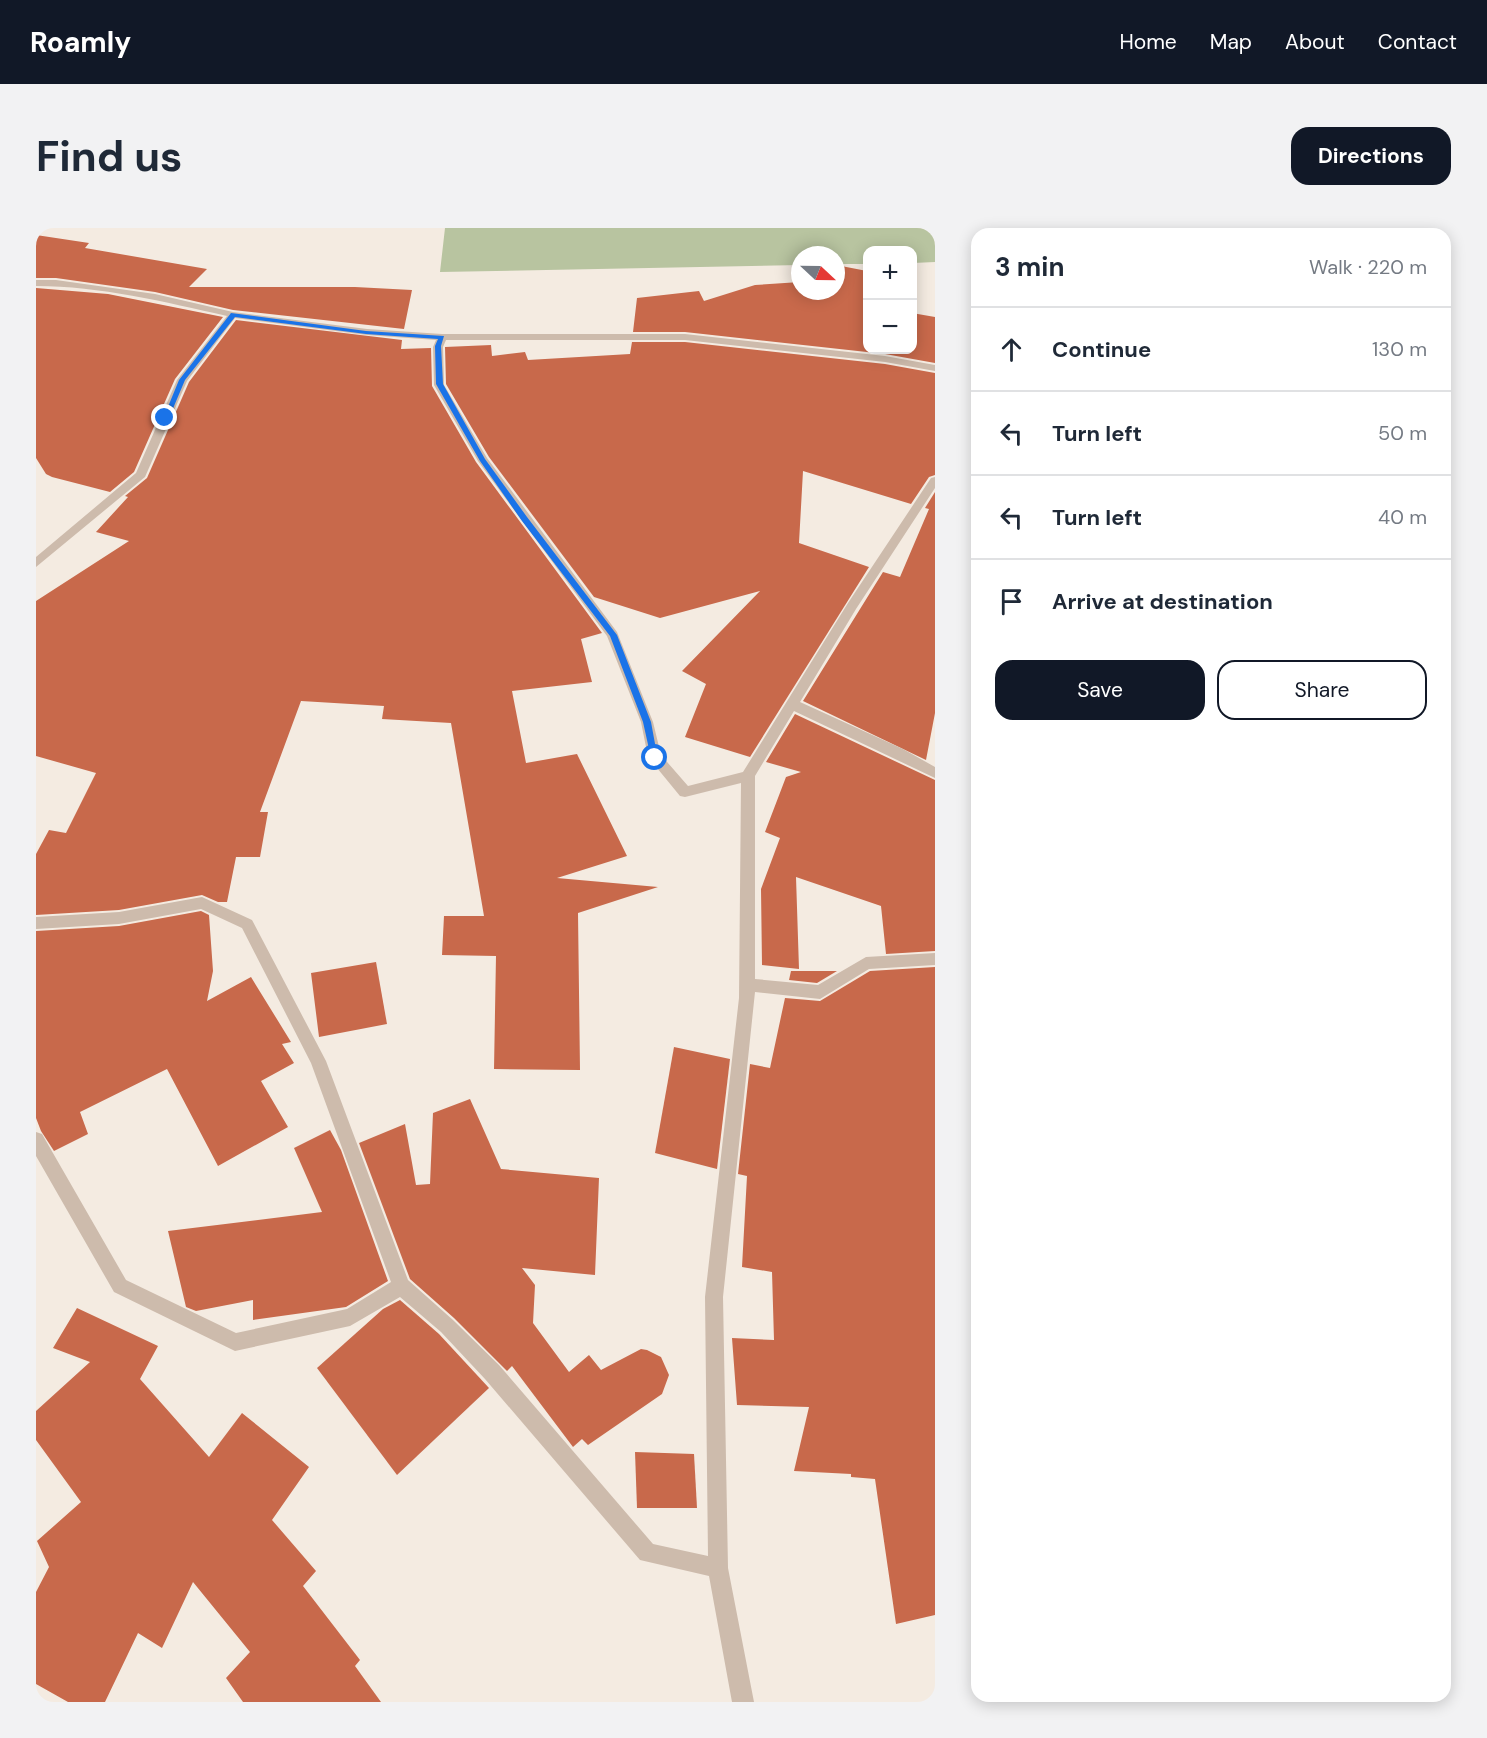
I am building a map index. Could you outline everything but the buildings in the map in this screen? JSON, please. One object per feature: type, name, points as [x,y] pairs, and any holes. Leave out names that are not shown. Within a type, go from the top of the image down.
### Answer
[{"type":"street","points":[[36,283],[56,283],[155,297],[233,315],[366,332],[442,337],[685,337],[885,358],[935,368]]},
{"type":"street","points":[[36,296],[56,283]]},
{"type":"street","points":[[36,563],[141,475],[182,380],[233,315]]},
{"type":"street","points":[[442,337],[438,346],[439,384],[482,459],[524,519],[614,635],[647,722],[655,758],[685,792],[748,776]]},
{"type":"street","points":[[743,1702],[718,1568],[714,1297],[747,985],[748,776],[852,606],[935,480]]},
{"type":"street","points":[[791,704],[935,773]]},
{"type":"street","points":[[36,923],[119,918],[202,903],[247,924],[318,1061],[401,1286],[447,1326],[492,1372],[646,1553],[718,1568]]},
{"type":"street","points":[[747,985],[820,992],[866,963],[935,959]]},
{"type":"street","points":[[36,1140],[120,1286],[235,1342],[350,1317],[401,1286]]},
{"type":"green space","points":[[445,228],[935,228],[935,262],[917,263],[917,246],[863,246],[863,264],[845,264],[845,246],[791,246],[791,265],[440,272]]},
{"type":"route","points":[[165,418],[182,380],[200,354],[233,315],[366,332],[442,337],[438,346],[439,384],[482,459],[524,519],[614,635],[647,722],[655,758]]}]
